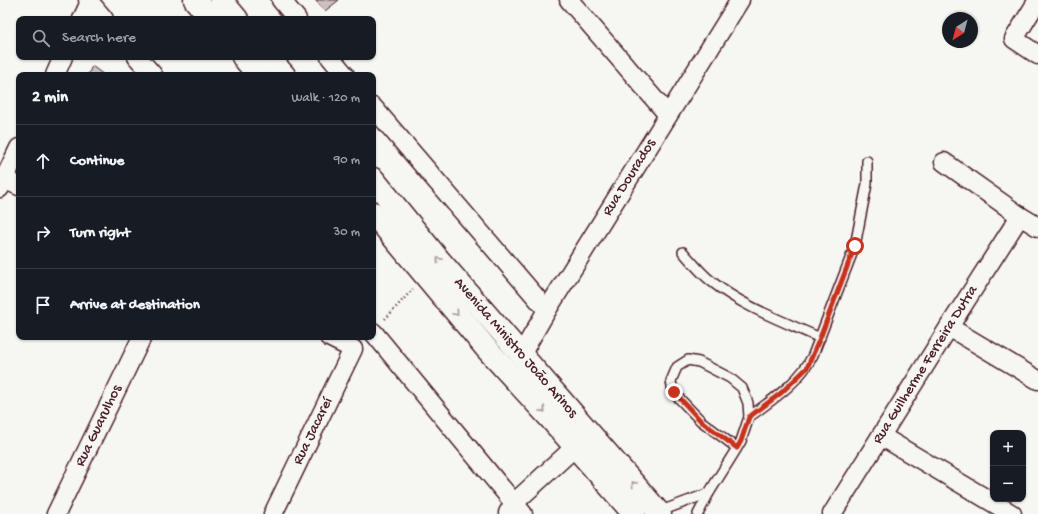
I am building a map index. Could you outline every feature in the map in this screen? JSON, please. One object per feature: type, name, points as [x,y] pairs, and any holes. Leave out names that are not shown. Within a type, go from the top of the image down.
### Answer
[{"type":"highway","points":[[195,0],[208,16]]},
{"type":"highway","points":[[221,0],[234,16]]},
{"type":"highway","points":[[246,60],[256,72]]},
{"type":"highway","points":[[271,60],[281,72]]},
{"type":"highway","name":"Avenida Ministro João Arinos","points":[[376,183],[439,260],[521,356],[659,513]]},
{"type":"highway","name":"Avenida Ministro João Arinos","points":[[376,217],[486,348],[634,514]]},
{"type":"street","points":[[281,0],[294,16]]},
{"type":"street","points":[[569,0],[668,115]]},
{"type":"street","name":"Rua Dourados","points":[[521,356],[547,310],[740,0]]},
{"type":"street","points":[[1038,0],[1014,39],[1038,55]]},
{"type":"street","points":[[83,16],[89,1],[102,16]]},
{"type":"street","points":[[56,72],[62,60]]},
{"type":"street","points":[[140,60],[150,72]]},
{"type":"street","points":[[332,60],[342,72]]},
{"type":"street","points":[[376,110],[547,310]]},
{"type":"street","points":[[6,182],[16,156]]},
{"type":"street","points":[[944,162],[1038,227]]},
{"type":"street","name":"Rua Guilherme Ferreira Dutra","points":[[832,514],[1020,216]]},
{"type":"street","points":[[378,326],[515,510],[575,447]]},
{"type":"street","points":[[949,327],[1038,380]]},
{"type":"street","name":"Rua Guarulhos","points":[[56,514],[141,340]]},
{"type":"street","name":"Rua Jacareí","points":[[273,514],[353,349],[335,340]]},
{"type":"street","points":[[881,436],[1012,514]]},
{"type":"lane","points":[[749,417],[781,393],[807,368],[855,246],[867,184],[867,161]]},
{"type":"lane","points":[[683,252],[710,280],[727,293],[744,303],[820,338]]},
{"type":"lane","points":[[698,514],[709,493],[737,448],[741,441],[749,417],[748,403],[742,388],[730,378],[699,362],[688,360],[676,367],[671,381],[674,392],[701,421],[737,448]]},
{"type":"lane","points":[[659,513],[709,493]]},
{"type":"path","points":[[378,326],[425,276]]},
{"type":"building","points":[[315,0],[339,0],[325,11]]},
{"type":"building","points":[[92,66],[100,72],[89,72]]},
{"type":"route","points":[[674,392],[701,421],[737,448],[741,441],[749,417],[781,393],[807,368],[855,246]]}]
